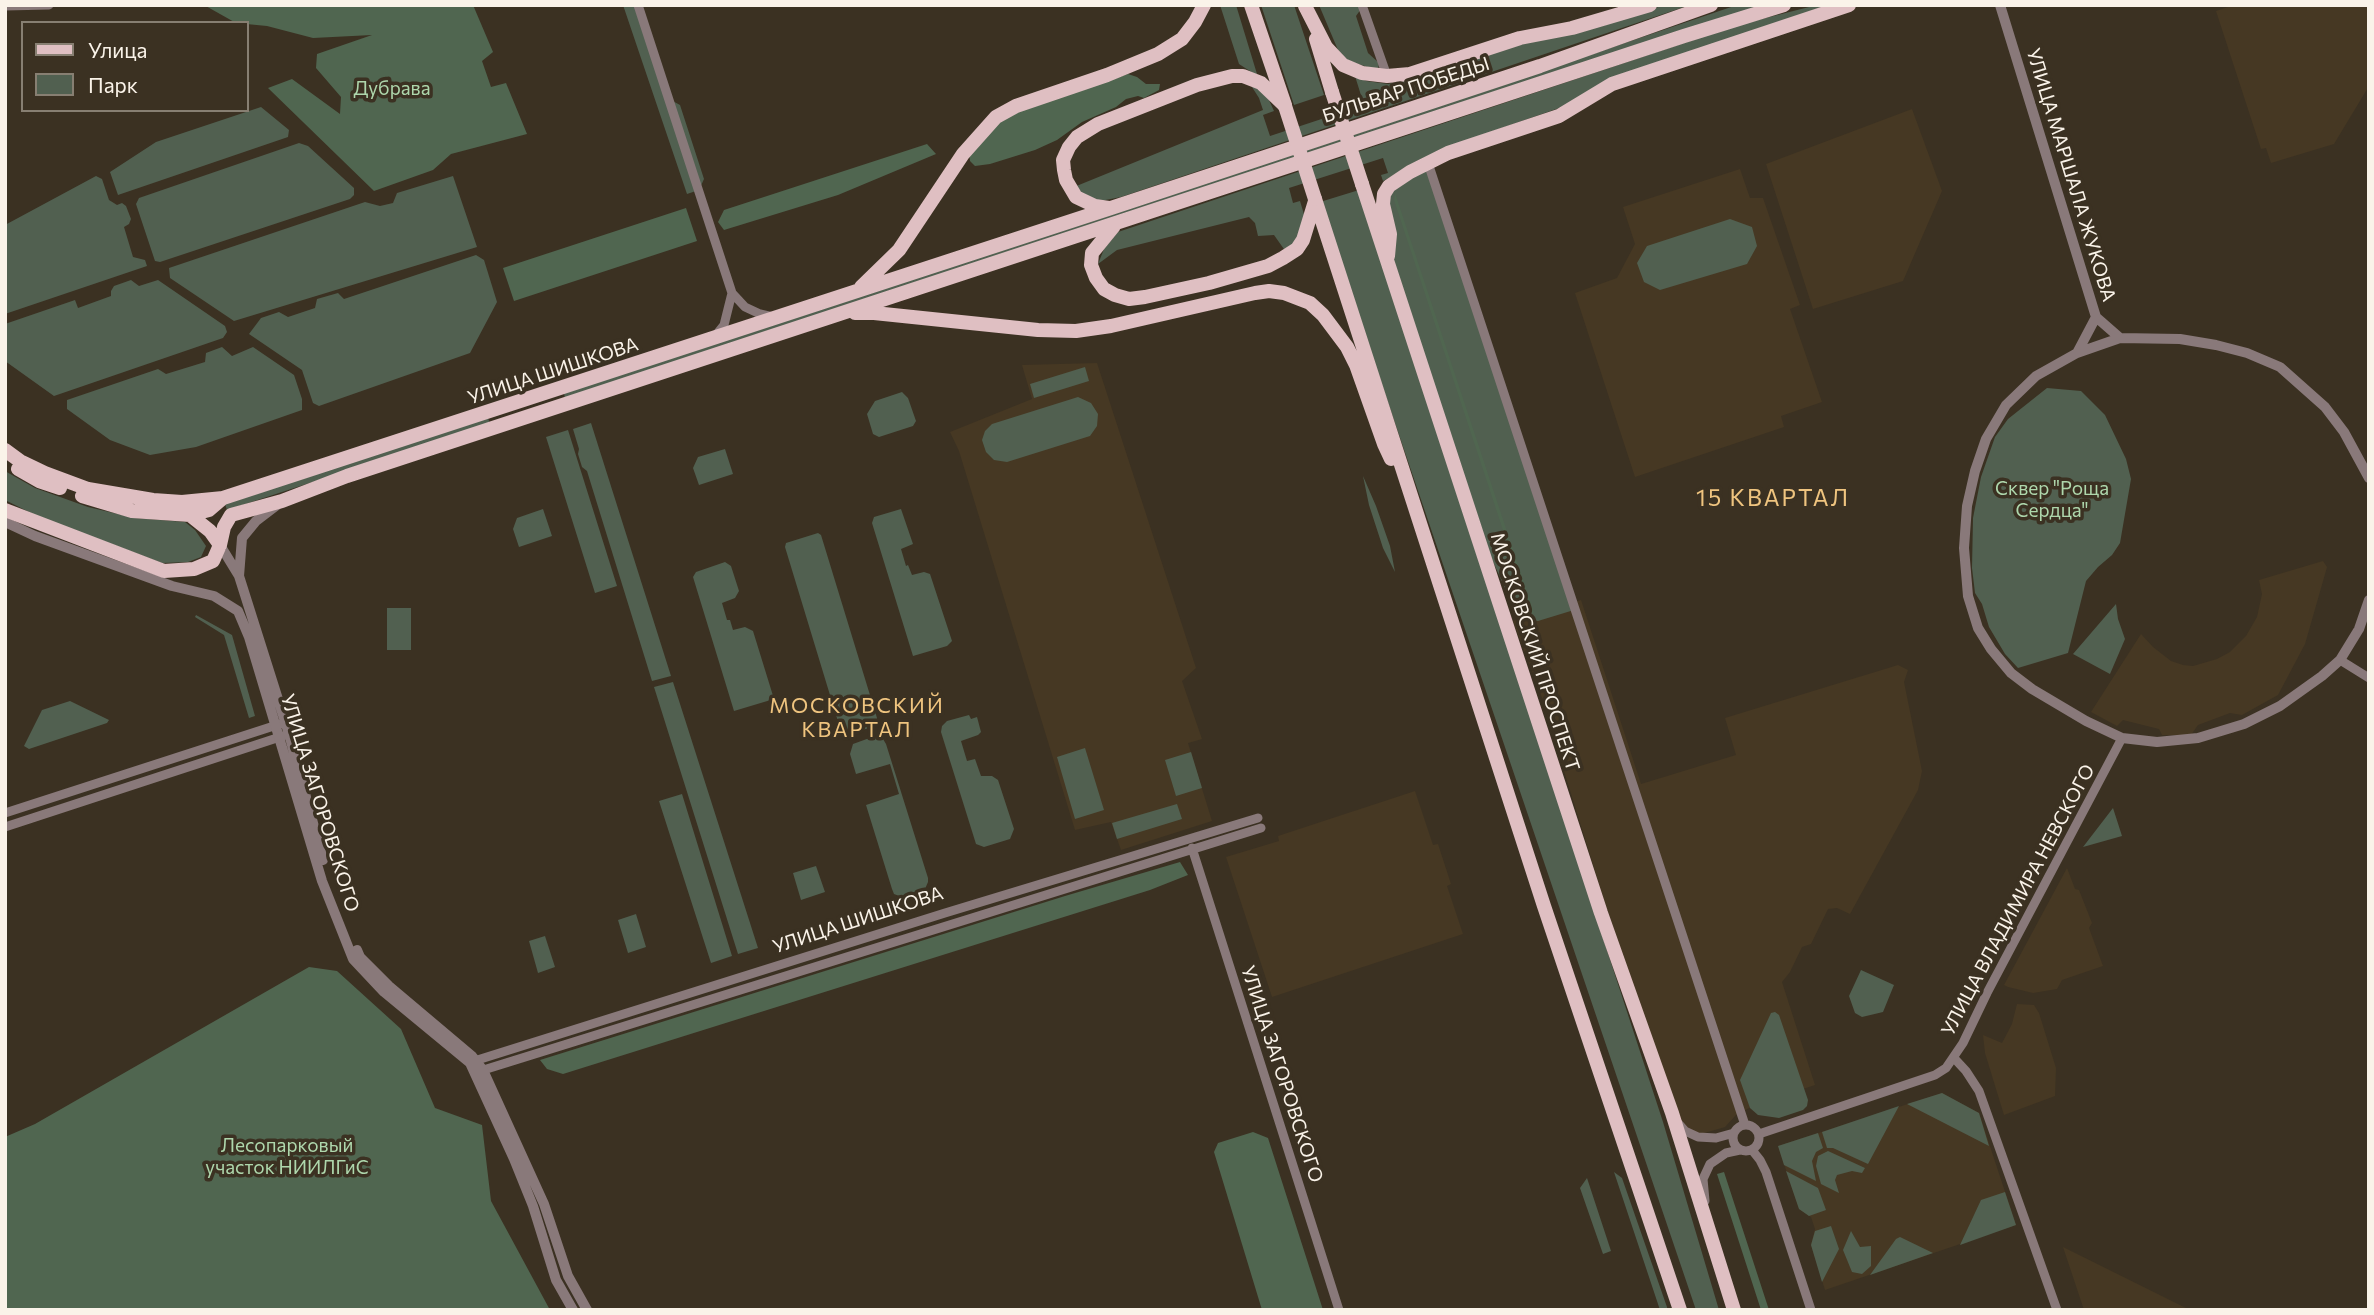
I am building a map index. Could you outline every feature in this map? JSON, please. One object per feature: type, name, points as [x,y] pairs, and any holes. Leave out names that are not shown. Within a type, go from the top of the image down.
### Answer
[{"type":"main road","points":[[854,293],[899,250],[963,154],[996,117],[1016,106],[1108,75],[1158,54],[1182,39],[1204,5]]},
{"type":"main road","points":[[1251,5],[1544,906],[1680,1310]]},
{"type":"main road","points":[[1305,6],[1326,47],[1343,65],[1362,73],[1387,76],[1410,74],[1520,38],[1572,28],[1650,5]]},
{"type":"main road","name":"БУЛЬВАР ПОБЕДЫ","points":[[1111,208],[1540,66],[1711,5]]},
{"type":"main road","name":"БУЛЬВАР ПОБЕДЫ","points":[[1116,224],[1784,5]]},
{"type":"main road","points":[[1387,265],[1390,233],[1383,204],[1384,194],[1397,180],[1448,153],[1559,116],[1612,84],[1849,5]]},
{"type":"main road","name":"МОСКОВСКИЙ ПРОСПЕКТ","points":[[1305,6],[1387,265],[1597,901],[1672,1113],[1734,1310]]},
{"type":"main road","points":[[1111,208],[1085,202],[1071,191],[1066,180],[1063,160],[1069,147],[1086,131],[1173,94],[1232,76],[1243,76],[1261,83],[1285,106]]},
{"type":"main road","points":[[1116,224],[1092,253],[1091,265],[1096,278],[1104,289],[1115,295],[1129,299],[1145,298],[1268,266],[1283,258],[1297,249],[1303,240],[1315,199]]},
{"type":"main road","name":"УЛИЦА ШИШКОВА","points":[[5,450],[45,473],[88,489],[182,502],[223,498],[1111,208]]},
{"type":"main road","name":"УЛИЦА ШИШКОВА","points":[[5,510],[35,529],[164,571],[194,569],[214,561],[224,527],[232,515],[282,501],[347,475],[1116,224]]},
{"type":"main road","points":[[841,313],[874,313],[1038,330],[1076,331],[1111,326],[1255,293],[1269,291],[1297,297],[1310,303],[1323,315],[1347,347],[1384,444],[1410,495]]},
{"type":"main road","points":[[556,390],[561,406]]},
{"type":"main road","points":[[492,412],[497,427]]},
{"type":"main road","points":[[5,461],[38,481],[132,511],[190,515],[209,510],[223,498]]},
{"type":"main road","points":[[190,515],[210,531],[220,545]]},
{"type":"street","points":[[5,6],[49,5]]},
{"type":"street","points":[[638,5],[732,293],[745,307],[778,318]]},
{"type":"street","points":[[1362,5],[1387,76]]},
{"type":"street","name":"УЛИЦА МАРШАЛА ЖУКОВА","points":[[2000,5],[2096,317],[2077,353]]},
{"type":"street","points":[[1428,163],[1745,1125]]},
{"type":"street","points":[[713,339],[724,325],[732,293]]},
{"type":"street","points":[[2096,317],[2120,338]]},
{"type":"street","points":[[2369,478],[2344,432],[2325,407],[2280,367],[2247,353],[2216,345],[2180,339],[2120,338],[2077,353],[2036,376],[2006,405],[1986,439],[1967,506],[1964,548],[1968,596],[1978,628],[1991,649],[2011,673],[2054,703],[2122,738],[2174,742],[2198,738],[2244,724],[2280,706],[2340,660],[2359,629],[2369,600]]},
{"type":"street","name":"УЛИЦА ЗАГОРОВСКОГО","points":[[281,724],[239,576],[242,538],[256,521],[282,501]]},
{"type":"street","name":"УЛИЦА ЗАГОРОВСКОГО","points":[[5,522],[35,529],[172,586],[214,596],[238,611],[281,724],[328,880],[360,957],[476,1067],[544,1204],[568,1276],[587,1310]]},
{"type":"street","points":[[220,545],[239,576]]},
{"type":"street","points":[[2340,660],[2369,678]]},
{"type":"street","points":[[5,813],[281,724]]},
{"type":"street","points":[[5,827],[285,736]]},
{"type":"street","name":"УЛИЦА ВЛАДИМИРА НЕВСКОГО","points":[[2057,1310],[1979,1091],[1954,1058],[2122,738]]},
{"type":"street","name":"УЛИЦА ШИШКОВА","points":[[1260,823],[1192,848],[476,1067],[945,913],[1260,823]]},
{"type":"street","name":"УЛИЦА ЗАГОРОВСКОГО","points":[[1192,848],[1339,1310]]},
{"type":"street","points":[[1759,1134],[1935,1075],[1954,1058]]},
{"type":"street","name":"УЛИЦА ЗАГОРОВСКОГО","points":[[476,1067],[533,1206],[556,1280],[573,1310]]},
{"type":"street","points":[[1672,1113],[1685,1130],[1698,1137],[1716,1138],[1734,1133],[1745,1125],[1752,1126],[1759,1134],[1758,1145],[1752,1150],[1740,1150],[1720,1156],[1706,1169],[1703,1179],[1706,1217]]},
{"type":"street","points":[[1734,1133],[1734,1144],[1740,1150]]},
{"type":"street","points":[[1752,1150],[1766,1172],[1811,1310]]},
{"type":"shaded area","points":[[2234,5],[2369,5],[2369,86],[2334,144],[2271,163],[2266,148],[2261,149],[2216,11]]},
{"type":"shaded area","points":[[1912,109],[1942,191],[1903,281],[1813,309],[1766,164]]},
{"type":"shaded area","points":[[1740,169],[1750,198],[1763,198],[1800,305],[1790,309],[1822,402],[1781,416],[1784,427],[1635,477],[1575,293],[1617,278],[1635,244],[1623,207]]},
{"type":"shaded area","points":[[1097,363],[1196,668],[1182,681],[1202,739],[1188,743],[1212,821],[1121,850],[1111,822],[1075,830],[959,451],[950,432],[1032,399],[1022,365]]},
{"type":"shaded area","points":[[2323,561],[2327,567],[2305,644],[2278,695],[2242,715],[2230,713],[2198,725],[2191,735],[2162,735],[2159,729],[2123,720],[2117,726],[2091,712],[2141,634],[2171,661],[2183,665],[2193,666],[2217,659],[2230,652],[2246,636],[2257,617],[2262,594],[2259,580]]},
{"type":"shaded area","points":[[1581,600],[1641,784],[1736,755],[1725,718],[1898,665],[1908,670],[1904,682],[1922,771],[1918,790],[1850,914],[1837,908],[1828,909],[1811,944],[1802,947],[1782,982],[1815,1085],[1755,1105],[1736,1115],[1725,1127],[1697,1135],[1682,1125],[1604,900],[1559,755],[1556,735],[1513,621]]},
{"type":"shaded area","points":[[1415,791],[1433,845],[1438,844],[1451,884],[1447,886],[1463,934],[1272,997],[1226,857],[1279,841],[1278,836]]},
{"type":"shaded area","points":[[2067,868],[2092,923],[2089,928],[2103,966],[2062,980],[2057,989],[2033,993],[2004,985]]},
{"type":"shaded area","points":[[2017,1004],[2034,1005],[2039,1013],[2056,1068],[2055,1096],[2004,1115],[1985,1053],[1983,1035],[2002,1043],[2012,1024]]},
{"type":"shaded area","points":[[1942,1093],[1979,1113],[2016,1225],[1825,1290],[1811,1245],[1815,1229],[1811,1217],[1799,1209],[1778,1146]]},
{"type":"shaded area","points":[[2063,1247],[2190,1310],[2084,1310]]},
{"type":"green space","name":"Дубрава","points":[[204,5],[473,5],[493,52],[482,61],[491,87],[506,83],[527,134],[451,154],[433,170],[374,191],[268,88],[292,79],[340,114],[341,97],[316,68],[317,54],[372,35],[313,38],[267,26],[248,24],[248,21],[232,21]]},
{"type":"green space","points":[[623,5],[638,5],[669,99],[680,105],[704,179],[699,190],[687,194]]},
{"type":"green space","points":[[1220,5],[1236,5],[1256,75],[1239,64]]},
{"type":"green space","points":[[1261,5],[1294,5],[1324,95],[1294,105]]},
{"type":"green space","points":[[1319,5],[1360,5],[1361,9],[1356,16],[1368,53],[1379,63],[1378,70],[1348,61],[1338,50]]},
{"type":"green space","points":[[1664,5],[1690,5],[1121,197],[1095,202],[1074,187],[1263,110],[1252,87],[1255,85],[1269,100],[1274,111],[1263,115],[1270,136],[1364,105],[1355,76],[1366,81],[1388,84],[1414,79],[1515,45],[1605,25]]},
{"type":"green space","points":[[1737,5],[1766,5],[565,399],[564,393],[1371,129]]},
{"type":"green space","points":[[1817,5],[1828,5],[1565,106],[1447,147],[1383,181],[1381,175],[1388,173],[1383,158],[1289,188],[1293,203],[1300,201],[1306,221],[1298,239],[1286,252],[1274,235],[1258,236],[1255,223],[1249,217],[1117,250],[1098,264],[1104,249],[1118,232],[1738,25]]},
{"type":"green space","points":[[1128,74],[1146,84],[1160,84],[1159,90],[1144,98],[1138,96],[1126,99],[1035,150],[990,164],[975,166],[970,161],[969,152],[1001,118]]},
{"type":"green space","points":[[261,107],[289,130],[288,137],[118,195],[110,172],[156,142]]},
{"type":"green space","points":[[299,143],[308,146],[354,188],[354,195],[350,199],[160,262],[155,261],[136,204],[139,198]]},
{"type":"green space","points":[[927,144],[936,154],[838,195],[724,230],[718,222],[724,210]]},
{"type":"green space","points":[[1428,163],[1574,610],[1538,621],[1525,619],[1515,610],[1489,553],[1387,265],[1384,194]]},
{"type":"green space","points":[[96,176],[102,179],[109,200],[126,206],[131,219],[124,227],[133,257],[145,260],[147,266],[5,314],[5,225]]},
{"type":"green space","points":[[453,176],[477,247],[234,321],[170,278],[169,268],[365,202],[380,206],[393,203],[397,193]]},
{"type":"green space","points":[[1359,190],[1663,1122],[1719,1310],[1696,1310],[1320,202]]},
{"type":"green space","points":[[1395,193],[1534,613],[1530,612],[1394,200]]},
{"type":"green space","points":[[686,208],[697,241],[514,301],[503,268]]},
{"type":"green space","points":[[1730,219],[1752,227],[1757,246],[1747,264],[1660,290],[1644,282],[1637,263],[1647,246]]},
{"type":"green space","points":[[476,255],[484,260],[497,302],[470,353],[319,406],[313,403],[302,370],[249,334],[261,318],[279,312],[288,317],[315,308],[317,299],[338,293],[344,299]]},
{"type":"green space","points":[[131,280],[139,286],[158,280],[225,326],[227,332],[223,338],[54,396],[5,361],[5,324],[75,300],[78,308],[111,296],[114,286]]},
{"type":"green space","points":[[222,347],[232,356],[253,347],[294,375],[302,399],[302,410],[196,447],[150,455],[110,440],[67,409],[67,400],[158,369],[166,374],[205,362],[206,353]]},
{"type":"green space","points":[[1085,367],[1089,381],[1034,398],[1030,384]]},
{"type":"green space","name":"Сквер \"Роща Сердца\"","points":[[2047,388],[2081,391],[2105,415],[2126,459],[2131,479],[2120,543],[2086,581],[2068,653],[2018,668],[2005,654],[1989,627],[1982,604],[1975,593],[1972,568],[1973,518],[1981,477],[1995,437],[2008,419]]},
{"type":"green space","points":[[902,392],[908,398],[916,421],[913,426],[879,437],[873,434],[867,414],[875,401]]},
{"type":"green space","points":[[1078,397],[1091,403],[1098,414],[1097,426],[1090,436],[1007,462],[994,460],[986,452],[982,440],[985,431],[992,424]]},
{"type":"green space","points":[[488,418],[490,424],[227,510],[225,504]]},
{"type":"green space","points":[[591,423],[671,676],[652,681],[587,471],[582,467],[573,429]]},
{"type":"green space","points":[[568,430],[617,586],[595,593],[546,437]]},
{"type":"green space","points":[[725,449],[733,474],[699,485],[693,468],[698,457]]},
{"type":"green space","points":[[5,471],[35,488],[88,507],[135,518],[185,522],[195,530],[206,546],[201,557],[188,562],[162,563],[37,516],[5,500]]},
{"type":"green space","points":[[1363,476],[1390,546],[1395,572],[1383,548]]},
{"type":"green space","points":[[543,509],[552,536],[519,547],[513,529],[517,518]]},
{"type":"green space","points":[[901,509],[913,544],[901,549],[906,566],[908,565],[912,575],[924,572],[930,574],[952,641],[947,646],[913,656],[872,523],[874,517]]},
{"type":"green space","points":[[818,533],[821,535],[877,718],[872,727],[853,733],[844,732],[840,728],[785,547],[786,543]]},
{"type":"green space","points":[[725,562],[731,566],[739,591],[735,598],[722,603],[727,620],[730,620],[733,630],[745,627],[753,631],[774,699],[734,711],[693,577],[696,572]]},
{"type":"green space","points":[[2116,604],[2125,639],[2110,674],[2073,654]]},
{"type":"green space","points":[[387,608],[411,608],[411,650],[387,650]]},
{"type":"green space","points":[[196,615],[232,635],[255,716],[249,718],[224,635],[195,617]]},
{"type":"green space","points":[[673,682],[758,948],[738,954],[654,687]]},
{"type":"green space","points":[[70,701],[109,720],[107,723],[29,749],[24,746],[42,710]]},
{"type":"green space","points":[[969,715],[971,719],[977,717],[981,732],[961,741],[967,761],[975,759],[981,776],[992,776],[998,780],[1014,829],[1010,839],[984,847],[976,844],[941,732],[947,721]]},
{"type":"green space","points":[[875,736],[883,739],[886,744],[928,878],[925,889],[902,897],[894,894],[892,889],[866,805],[899,794],[890,764],[856,774],[850,754],[853,744]]},
{"type":"green space","points":[[1085,748],[1104,810],[1075,819],[1057,757]]},
{"type":"green space","points":[[1191,752],[1202,788],[1176,796],[1165,760]]},
{"type":"green space","points":[[682,794],[732,956],[711,963],[659,801]]},
{"type":"green space","points":[[1177,804],[1182,819],[1117,839],[1112,823]]},
{"type":"green space","points":[[2113,808],[2122,836],[2083,847]]},
{"type":"green space","points":[[1180,862],[1188,875],[1150,890],[563,1074],[547,1069],[540,1060],[1065,896]]},
{"type":"green space","points":[[816,866],[825,892],[801,900],[793,873]]},
{"type":"green space","points":[[636,914],[646,947],[628,953],[618,920]]},
{"type":"green space","points":[[545,936],[555,967],[538,973],[529,941]]},
{"type":"green space","name":"Лесопарковый участок НИИЛГиС","points":[[309,967],[337,971],[401,1029],[435,1108],[482,1125],[491,1201],[550,1310],[5,1310],[5,1137],[35,1124]]},
{"type":"green space","points":[[1861,970],[1894,985],[1883,1012],[1862,1017],[1855,1013],[1849,996]]},
{"type":"green space","points":[[1771,1013],[1779,1015],[1808,1100],[1803,1110],[1779,1118],[1758,1115],[1750,1108],[1740,1080]]},
{"type":"green space","points":[[1942,1093],[1979,1113],[1989,1146],[1907,1104]]},
{"type":"green space","points":[[1899,1106],[1868,1164],[1833,1148],[1827,1148],[1822,1132]]},
{"type":"green space","points":[[1253,1132],[1268,1138],[1323,1310],[1262,1310],[1214,1152],[1218,1143]]},
{"type":"green space","points":[[1818,1133],[1823,1148],[1816,1152],[1812,1161],[1816,1181],[1784,1165],[1778,1146]]},
{"type":"green space","points":[[1828,1151],[1865,1168],[1862,1173],[1852,1171],[1837,1175],[1835,1180],[1839,1193],[1821,1184],[1816,1166],[1818,1156]]},
{"type":"green space","points":[[1786,1171],[1818,1188],[1826,1210],[1809,1216],[1799,1209]]},
{"type":"green space","points":[[1614,1172],[1622,1178],[1668,1310],[1660,1310]]},
{"type":"green space","points":[[1724,1172],[1769,1310],[1761,1310],[1717,1174]]},
{"type":"green space","points":[[1587,1178],[1611,1251],[1603,1254],[1580,1188]]},
{"type":"green space","points":[[2005,1192],[2016,1225],[1960,1245],[1981,1200]]},
{"type":"green space","points":[[1831,1226],[1839,1249],[1822,1282],[1811,1245],[1815,1231]]},
{"type":"green space","points":[[1851,1231],[1860,1247],[1871,1246],[1871,1266],[1862,1274],[1852,1272],[1843,1250]]},
{"type":"green space","points":[[1900,1237],[1933,1253],[1870,1275],[1896,1239]]},
{"type":"district","name":"15 КВАРТАЛ","points":[[1773,498]]},
{"type":"district","name":"МОСКОВСКИЙ КВАРТАЛ","points":[[857,718]]}]
